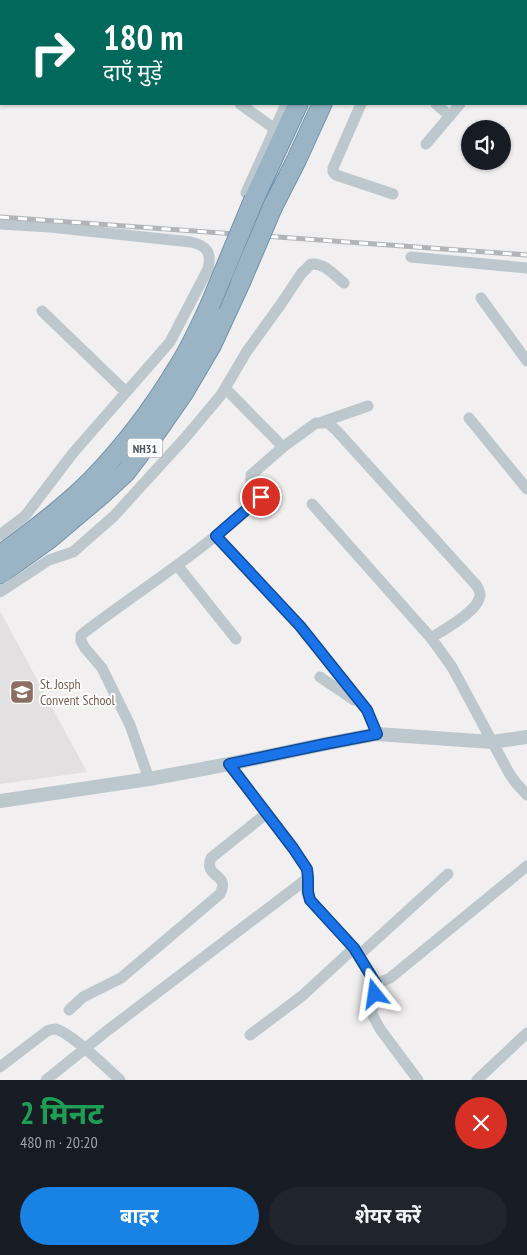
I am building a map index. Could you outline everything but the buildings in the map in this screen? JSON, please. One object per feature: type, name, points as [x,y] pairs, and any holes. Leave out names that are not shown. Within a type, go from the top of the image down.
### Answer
[{"type":"highway","name":"NH31","points":[[0,555],[54,514],[91,481],[153,407],[178,368],[210,305],[250,196],[297,105]]},
{"type":"highway","name":"NH31","points":[[0,574],[49,539],[100,496],[126,472],[158,431],[211,346],[322,105]]},
{"type":"street","points":[[241,105],[275,129]]},
{"type":"street","points":[[250,196],[286,105]]},
{"type":"street","points":[[361,105],[333,168],[333,172],[336,175],[394,194]]},
{"type":"street","points":[[437,105],[450,116]]},
{"type":"street","points":[[426,144],[459,105]]},
{"type":"street","points":[[0,224],[50,227],[191,242],[206,248],[210,260],[208,269],[170,342],[73,453],[25,516],[0,535]]},
{"type":"street","points":[[411,257],[527,268]]},
{"type":"street","points":[[0,592],[49,560],[73,552],[114,516],[185,438],[225,388],[247,351],[301,274],[311,264],[317,263],[324,266],[344,283]]},
{"type":"street","points":[[481,298],[527,360]]},
{"type":"street","points":[[42,311],[126,392]]},
{"type":"street","points":[[225,388],[283,447]]},
{"type":"street","points":[[149,779],[130,725],[102,668],[81,641],[81,635],[216,536],[261,497],[251,482],[252,475],[283,447],[316,423],[368,406]]},
{"type":"street","points":[[469,418],[527,489]]},
{"type":"street","points":[[322,422],[328,423],[337,431],[477,586],[480,593],[479,600],[471,611],[431,638]]},
{"type":"street","points":[[312,504],[431,638],[452,667],[509,773],[527,795]]},
{"type":"street","points":[[216,536],[300,626],[367,710],[377,734]]},
{"type":"street","points":[[177,565],[236,639]]},
{"type":"street","points":[[320,677],[367,710]]},
{"type":"street","points":[[0,801],[149,779],[377,734],[492,742],[527,737]]},
{"type":"street","points":[[229,764],[307,869],[310,900],[356,952],[376,984],[372,1014],[380,1030],[418,1080]]},
{"type":"street","points":[[69,1010],[83,997],[120,978],[220,894],[223,887],[222,881],[210,869],[211,858],[267,813]]},
{"type":"street","points":[[376,984],[390,978],[527,866]]},
{"type":"street","points":[[250,1035],[302,996],[448,874]]},
{"type":"street","points":[[46,1080],[85,1048],[308,878]]},
{"type":"street","points":[[0,1067],[47,1031],[55,1029],[85,1048],[120,1080]]},
{"type":"street","points":[[477,1080],[527,1033]]},
{"type":"shaded area","name":"St. Josph Convent School","points":[[0,611],[87,772],[0,784]]},
{"type":"railway","points":[[0,217],[527,255]]},
{"type":"place","name":"St. Josph Convent School","points":[[22,692]]},
{"type":"route","points":[[261,497],[216,536],[300,626],[367,710],[377,734],[229,764],[307,869],[310,900],[354,948],[376,984],[375,994]]}]
